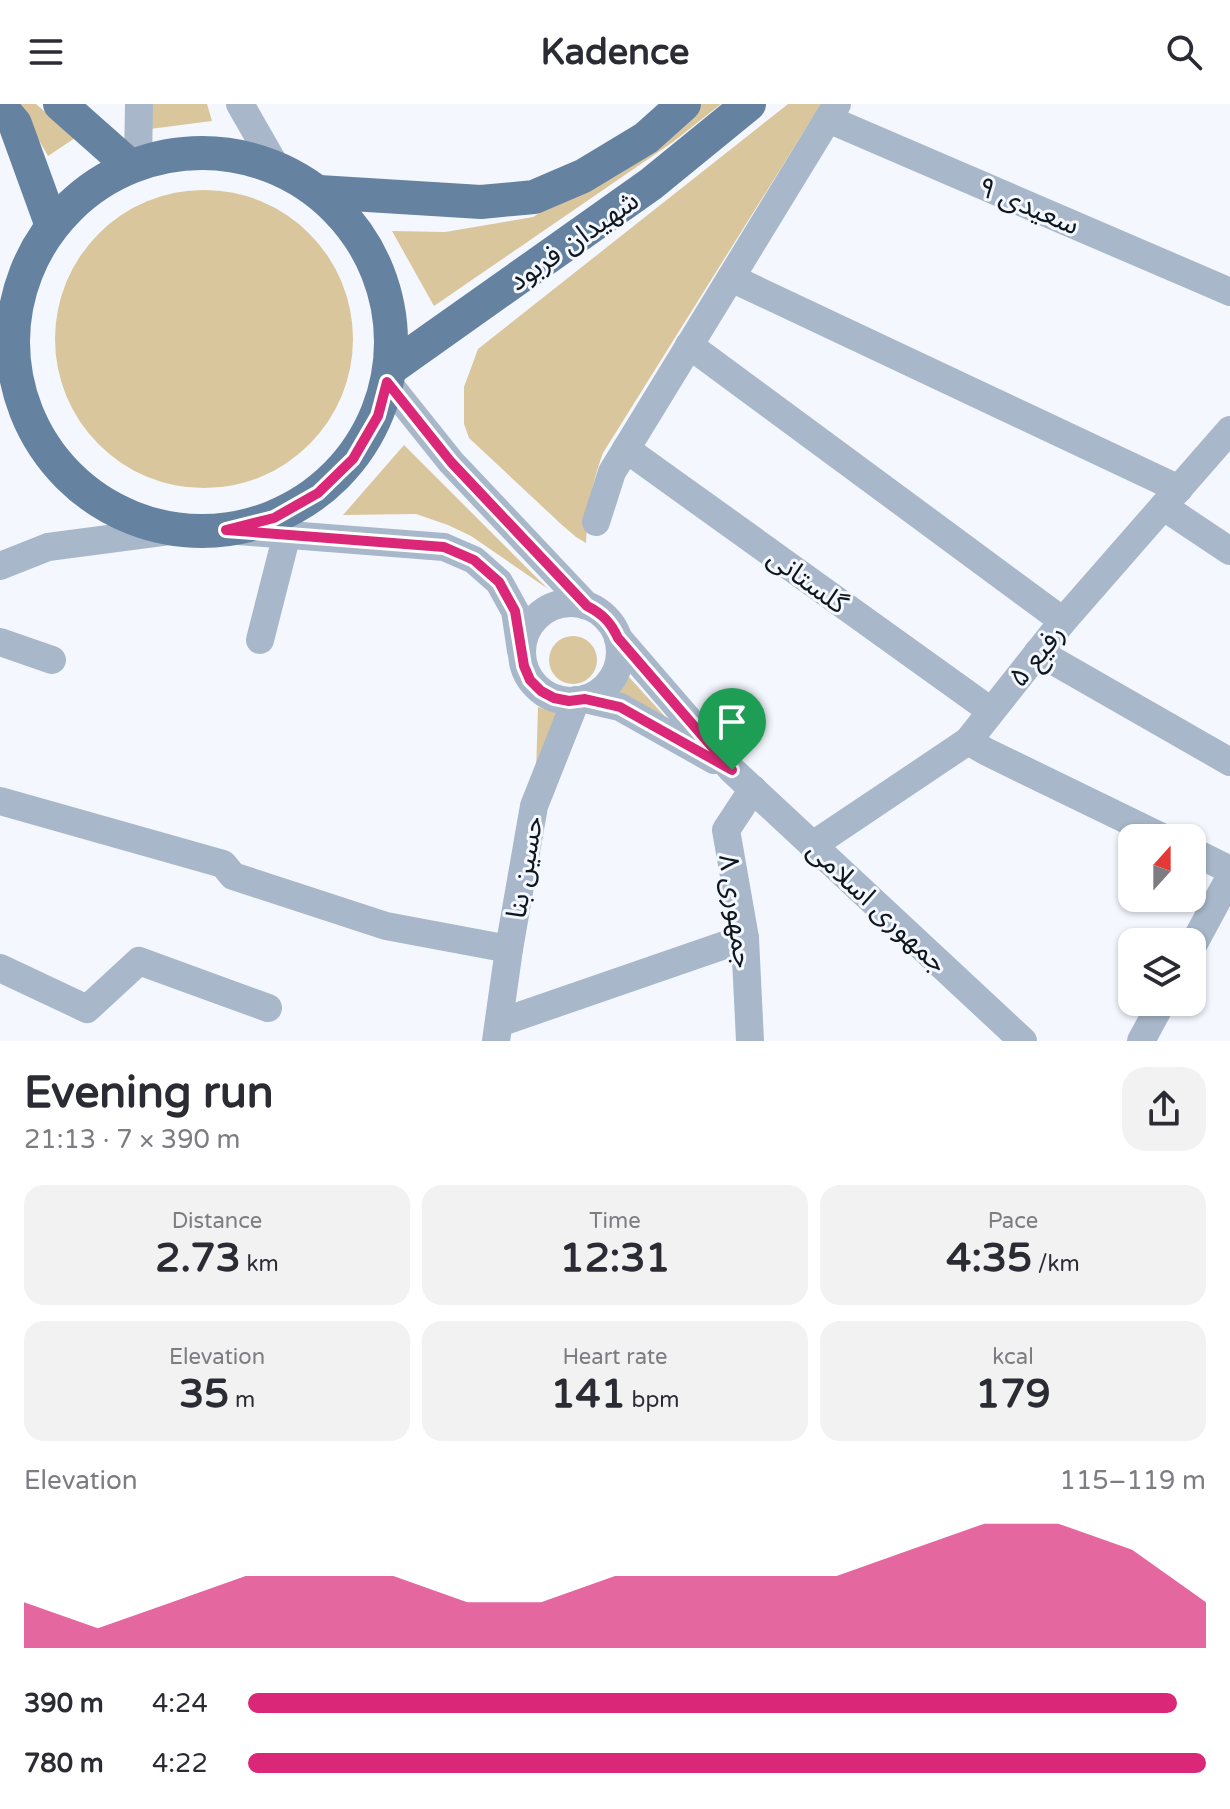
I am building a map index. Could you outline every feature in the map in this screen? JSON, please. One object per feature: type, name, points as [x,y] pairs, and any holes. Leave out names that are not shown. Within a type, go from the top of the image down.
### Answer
[{"type":"main road","points":[[60,104],[134,165]]},
{"type":"main road","name":"شهيدان فربود","points":[[319,192],[481,202],[534,197],[583,176],[646,138],[684,104]]},
{"type":"main road","name":"شهيدان فربود","points":[[389,375],[651,184],[749,104]]},
{"type":"main road","points":[[0,106],[15,124],[52,226]]},
{"type":"main road","points":[[178,154],[228,154],[276,167],[319,192],[354,228],[379,271],[391,319],[389,375],[378,416],[353,459],[318,493],[274,518],[226,530],[177,530],[129,517],[86,492],[51,456],[26,413],[13,365],[13,316],[27,268],[52,226],[87,191],[134,165],[178,154]]},
{"type":"street","points":[[134,165],[139,104]]},
{"type":"street","points":[[240,104],[276,167]]},
{"type":"street","points":[[596,522],[612,472],[833,112]]},
{"type":"street","name":"سعیدی ۹","points":[[833,112],[1230,292]]},
{"type":"street","points":[[731,278],[1171,498],[1230,551]]},
{"type":"street","points":[[0,358],[13,316]]},
{"type":"street","points":[[689,345],[1063,621]]},
{"type":"street","points":[[389,375],[451,462],[587,606]]},
{"type":"street","name":"رفیع ۵","points":[[813,845],[968,741],[1063,621],[1230,430]]},
{"type":"street","name":"گلستانی","points":[[626,449],[991,711]]},
{"type":"street","points":[[0,566],[48,547],[177,530]]},
{"type":"street","points":[[226,530],[444,547],[474,560],[499,582],[515,611],[524,666],[530,680],[541,691],[554,698],[620,707],[742,779]]},
{"type":"street","points":[[260,640],[287,534]]},
{"type":"street","points":[[521,651],[524,636],[543,611],[572,603],[601,613],[612,624],[618,638],[620,654],[617,669],[599,693],[581,700]]},
{"type":"street","points":[[618,638],[742,779]]},
{"type":"street","points":[[0,642],[52,660]]},
{"type":"street","points":[[1038,652],[1230,762]]},
{"type":"street","name":"حسین بنا","points":[[498,1032],[534,806],[581,700]]},
{"type":"street","points":[[968,741],[1135,824]]},
{"type":"street","name":"جمهوری اسلامی","points":[[742,779],[1008,1035]]},
{"type":"street","name":"جمهوری ۸","points":[[742,779],[726,830],[745,938],[750,1041]]},
{"type":"street","points":[[0,801],[223,864],[233,876],[386,926],[509,949]]},
{"type":"street","points":[[1206,858],[1230,870]]},
{"type":"street","points":[[1202,928],[1230,877]]},
{"type":"street","points":[[498,1032],[745,938]]},
{"type":"street","points":[[0,968],[87,1009],[139,961],[268,1008]]},
{"type":"street","points":[[1141,1041],[1154,1016]]},
{"type":"shaded area","points":[[18,104],[36,104],[75,138],[48,156]]},
{"type":"shaded area","points":[[152,104],[207,104],[212,121],[150,129]]},
{"type":"shaded area","points":[[701,104],[721,104],[673,142],[434,306],[392,231],[445,232],[533,217],[666,132]]},
{"type":"shaded area","points":[[788,104],[821,104],[603,453],[591,497],[586,543],[562,525],[469,438],[464,424],[464,387],[478,349]]},
{"type":"shaded area","points":[[204,190],[233,193],[261,202],[287,215],[309,234],[328,256],[341,282],[350,310],[353,339],[350,368],[341,396],[328,422],[309,444],[287,463],[261,476],[233,485],[204,488],[175,485],[147,476],[121,463],[99,444],[80,422],[67,396],[58,368],[55,339],[58,310],[67,282],[80,256],[99,234],[121,215],[147,202],[175,193]]},
{"type":"shaded area","points":[[404,445],[548,589],[471,536],[448,525],[416,514],[343,515]]},
{"type":"shaded area","points":[[573,636],[590,643],[597,660],[590,677],[573,684],[556,677],[549,660],[556,643]]},
{"type":"shaded area","points":[[629,677],[670,722],[614,695]]},
{"type":"shaded area","points":[[538,707],[564,715],[536,774]]},
{"type":"route","points":[[387,382],[451,462],[587,606],[601,613],[612,624],[618,638],[732,770],[620,707],[585,699],[569,701],[554,698],[541,691],[530,680],[524,666],[515,611],[499,582],[474,560],[444,547],[411,543],[226,530],[274,518],[318,493],[353,459],[378,416],[387,382]]}]
